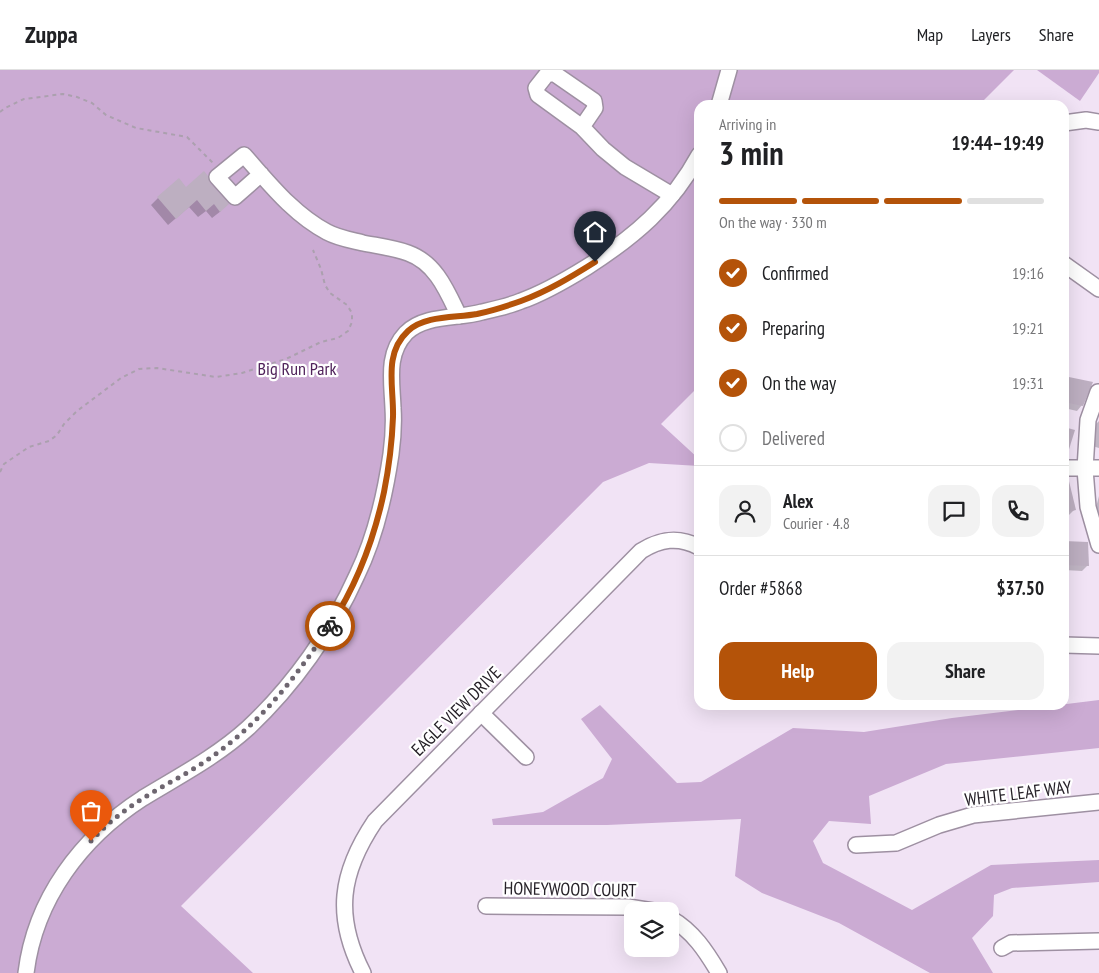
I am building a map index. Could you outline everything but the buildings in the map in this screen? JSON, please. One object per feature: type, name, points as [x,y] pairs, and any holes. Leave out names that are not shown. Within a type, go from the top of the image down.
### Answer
[{"type":"street","points":[[720,100],[729,70]]},
{"type":"street","points":[[1069,122],[1086,120],[1099,122]]},
{"type":"street","points":[[582,127],[603,150],[625,167],[672,196]]},
{"type":"street","points":[[261,174],[235,197],[217,177],[244,155],[294,210],[308,222],[329,233],[408,254],[422,261],[445,285],[459,316]]},
{"type":"street","points":[[26,973],[29,948],[43,911],[60,880],[80,852],[113,819],[142,799],[212,757],[247,729],[282,693],[317,646],[338,612],[358,574],[374,532],[384,493],[391,452],[393,412],[390,366],[396,344],[409,330],[428,320],[478,313],[521,301],[561,283],[611,251],[642,228],[672,196],[694,164]]},
{"type":"street","points":[[1069,268],[1099,289]]},
{"type":"street","points":[[1098,392],[1088,420],[1092,468],[1088,507],[1099,545]]},
{"type":"street","points":[[1069,468],[1092,468]]},
{"type":"street","name":"EAGLE VIEW DRIVE","points":[[363,973],[346,932],[345,891],[348,872],[364,836],[375,820],[641,551],[653,544],[667,540],[689,542],[694,544]]},
{"type":"street","points":[[1069,645],[1099,646]]},
{"type":"street","points":[[481,713],[526,757]]},
{"type":"street","name":"WHITE LEAF WAY","points":[[856,845],[896,843],[940,825],[973,815],[1020,812],[1099,802]]},
{"type":"street","name":"HONEYWOOD COURT","points":[[486,906],[624,907]]},
{"type":"street","points":[[679,923],[703,946],[719,973]]},
{"type":"street","points":[[1002,948],[1011,943],[1099,941]]},
{"type":"path","points":[[0,112],[24,99],[63,94],[77,96],[92,102],[106,116],[136,128],[187,137],[222,172]]},
{"type":"path","points":[[0,472],[4,464],[29,447],[49,441],[57,435],[64,424],[77,411],[121,378],[139,369],[158,368],[216,377],[242,374],[286,359],[321,342],[343,335],[348,331],[352,322],[352,313],[347,305],[330,293],[325,285],[321,269],[312,250]]},
{"type":"green space","name":"Big Run Park","points":[[0,70],[1014,70],[984,100],[694,100],[694,391],[661,424],[694,454],[694,466],[649,463],[603,482],[181,906],[253,973],[0,973]]},
{"type":"green space","points":[[1037,70],[1099,70],[1099,73],[1080,101]]},
{"type":"green space","points":[[1099,700],[1099,748],[946,764],[869,796],[871,824],[829,821],[813,841],[823,863],[912,910],[991,865],[1099,860],[1099,882],[1012,888],[994,895],[993,916],[972,938],[993,973],[930,973],[839,923],[762,893],[735,876],[741,819],[607,825],[493,825],[492,819],[543,812],[603,778],[612,759],[581,719],[600,705],[677,783],[701,782],[793,728],[864,732],[1017,710],[1069,710],[1069,704]]},
{"type":"way so far","points":[[91,841],[113,819],[142,799],[212,757],[247,729],[282,693],[330,626]]},
{"type":"route","points":[[330,626],[358,574],[374,532],[384,493],[391,452],[393,412],[390,366],[396,344],[409,330],[428,320],[478,313],[521,301],[561,283],[595,262]]}]
